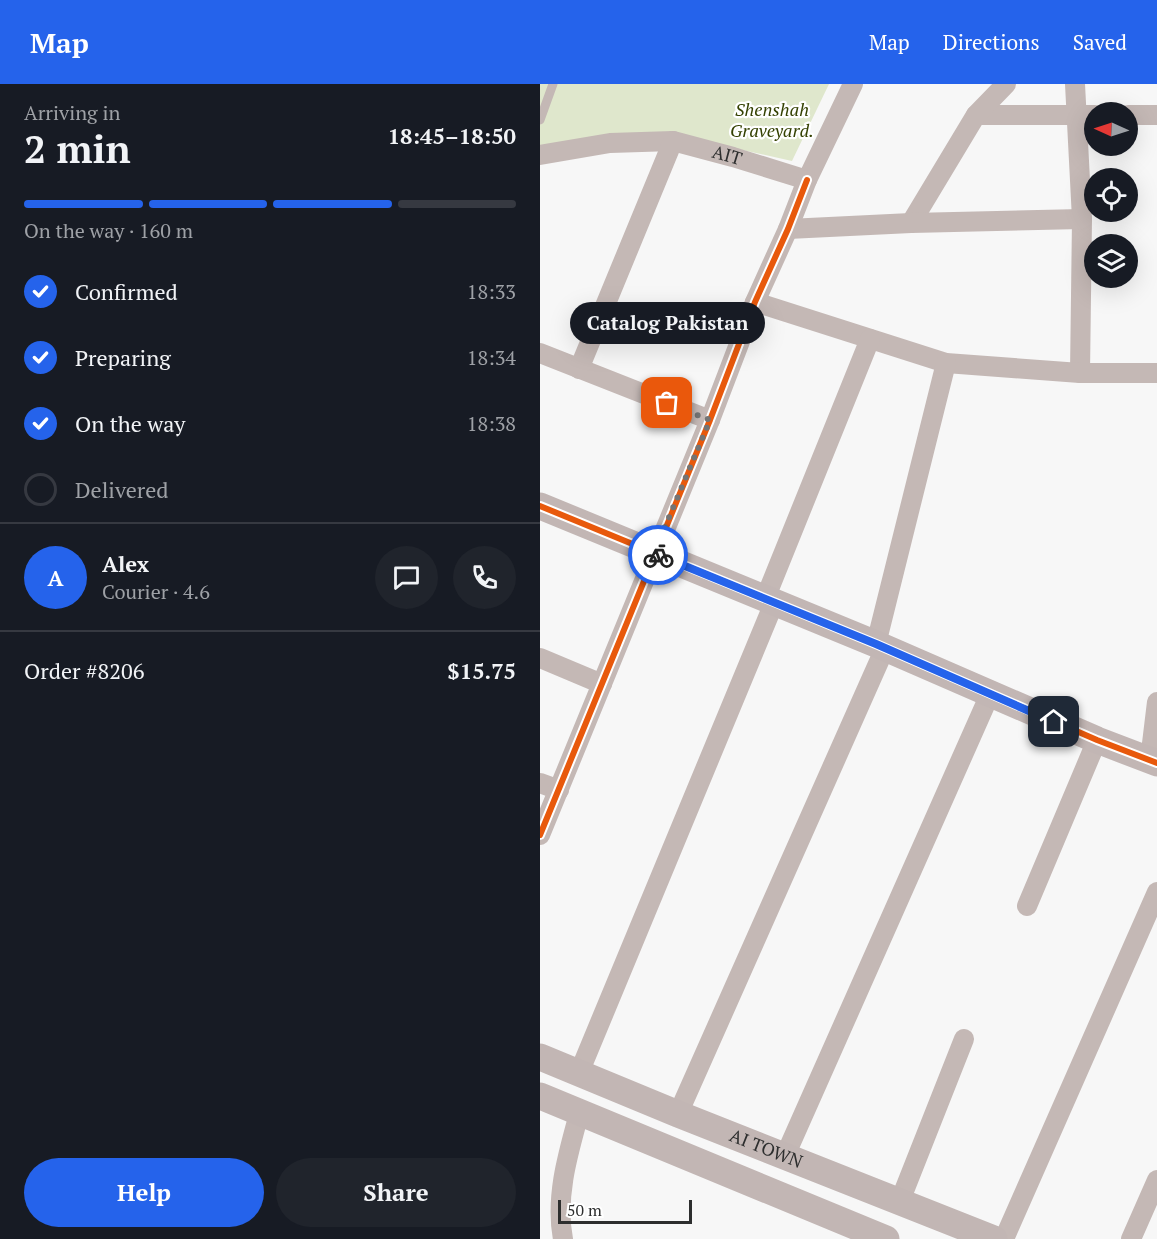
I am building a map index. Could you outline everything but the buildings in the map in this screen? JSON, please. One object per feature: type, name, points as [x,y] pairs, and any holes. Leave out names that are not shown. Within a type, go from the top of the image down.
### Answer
[{"type":"street","points":[[540,835],[710,420],[755,302],[807,180],[853,84]]},
{"type":"street","points":[[911,223],[976,115],[1006,84]]},
{"type":"street","points":[[1075,84],[1084,109]]},
{"type":"street","points":[[976,115],[1084,115]]},
{"type":"street","points":[[1138,115],[1157,115]]},
{"type":"street","points":[[579,369],[673,141]]},
{"type":"street","name":"AIT","points":[[540,155],[610,143],[673,141],[734,156],[807,180]]},
{"type":"street","points":[[1080,373],[1084,156]]},
{"type":"street","points":[[788,229],[911,223],[1082,219]]},
{"type":"street","points":[[755,302],[946,363],[1080,373],[1157,373]]},
{"type":"street","points":[[579,1072],[770,601],[870,339]]},
{"type":"street","points":[[540,354],[710,420]]},
{"type":"street","points":[[678,1114],[881,646],[946,363]]},
{"type":"street","points":[[540,506],[881,646],[1097,740],[1154,761],[1157,702]]},
{"type":"street","points":[[540,658],[602,684]]},
{"type":"street","points":[[785,1156],[990,694]]},
{"type":"street","points":[[1027,906],[1097,740]]},
{"type":"street","points":[[540,783],[559,790]]},
{"type":"street","points":[[1004,1239],[1157,892]]},
{"type":"street","points":[[900,1201],[964,1039]]},
{"type":"street","name":"AI TOWN","points":[[540,1057],[994,1239]]},
{"type":"street","points":[[540,1096],[886,1239]]},
{"type":"street","points":[[563,1239],[561,1204],[566,1163],[579,1114]]},
{"type":"street","points":[[1131,1239],[1157,1180]]},
{"type":"lane","points":[[540,120],[554,84]]},
{"type":"green space","name":"Shenshah Graveyard.","points":[[540,84],[829,84],[792,161],[679,136],[540,145]]},
{"type":"cycle path","points":[[540,835],[710,420],[755,302],[807,180]]},
{"type":"cycle path","points":[[540,506],[876,644],[1097,740],[1157,763]]},
{"type":"way so far","points":[[658,555],[654,553],[710,420],[667,403]]},
{"type":"place","name":"Catalog Pakistan","points":[[667,403]]},
{"type":"route","points":[[658,555],[876,644],[1054,722]]}]
